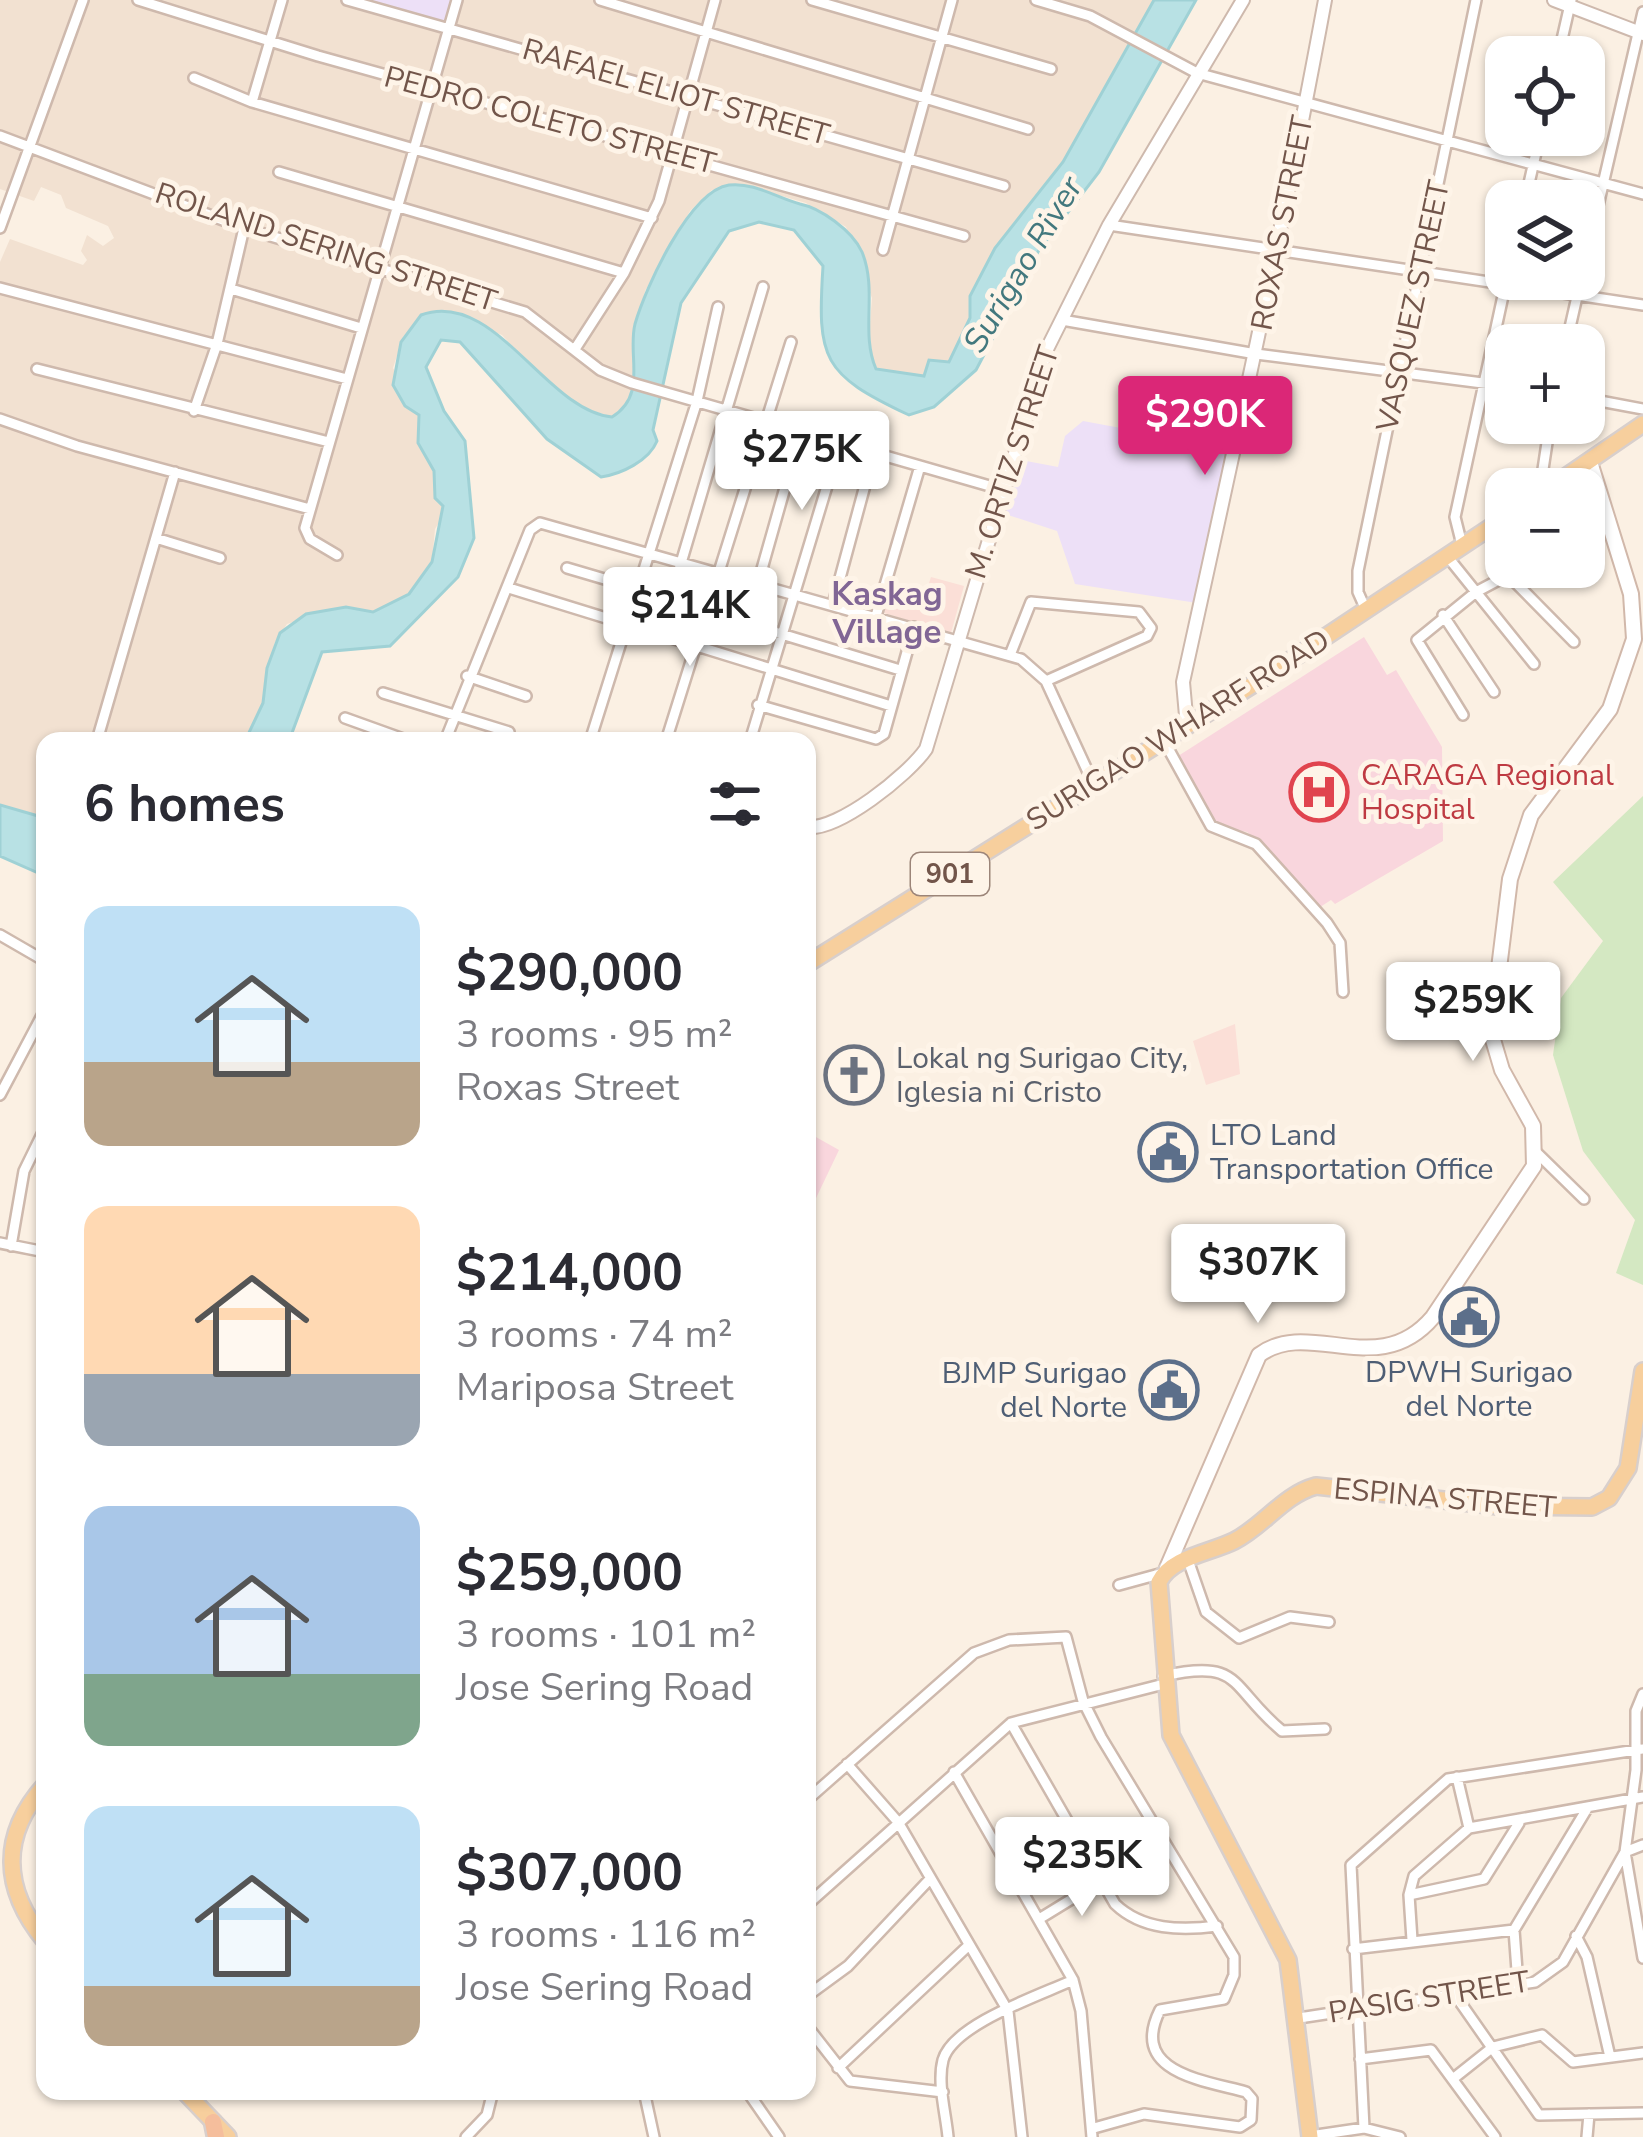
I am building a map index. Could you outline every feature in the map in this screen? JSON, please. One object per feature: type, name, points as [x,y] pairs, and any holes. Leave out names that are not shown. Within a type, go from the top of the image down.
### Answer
[{"type":"main road","points":[[1580,468],[1643,424]]},
{"type":"main road","points":[[1310,2137],[1299,2018],[1288,1960],[1274,1924],[1174,1745],[1157,1605],[1165,1570],[1259,1355],[1285,1345],[1381,1349],[1414,1336],[1529,1177],[1537,1153],[1529,1114],[1502,1070],[1491,1033],[1510,878],[1531,815],[1610,709],[1634,639],[1631,594],[1590,462]]},
{"type":"main road","name":"901","points":[[1366,610],[1485,530]]},
{"type":"main road","name":"SURIGAO WHARF ROAD","points":[[816,958],[1366,610]]},
{"type":"main road","name":"ESPINA STREET","points":[[1165,1570],[1244,1536],[1294,1495],[1316,1486],[1532,1508],[1592,1507],[1609,1498],[1628,1468],[1643,1371]]},
{"type":"main road","points":[[36,1796],[18,1817],[9,1860],[20,1906],[36,1928]]},
{"type":"main road","points":[[191,2100],[214,2130],[228,2137]]},
{"type":"street","points":[[0,228],[33,148],[83,0]]},
{"type":"street","name":"PEDRO COLETO STREET","points":[[138,0],[270,42],[964,236]]},
{"type":"street","points":[[252,102],[282,0]]},
{"type":"street","name":"RAFAEL ELIOT STREET","points":[[347,0],[1004,186]]},
{"type":"street","points":[[337,556],[307,535],[310,509],[458,0]]},
{"type":"street","points":[[601,0],[1028,129]]},
{"type":"street","points":[[575,349],[624,273],[652,218],[715,0]]},
{"type":"street","points":[[812,0],[1051,69]]},
{"type":"street","points":[[883,250],[952,0]]},
{"type":"street","points":[[1036,0],[1133,36],[1197,73],[1597,180]]},
{"type":"street","name":"M. ORTIZ STREET","points":[[816,827],[829,827],[920,757],[931,738],[1037,372],[1109,225],[1243,0]]},
{"type":"street","name":"ROXAS STREET","points":[[1187,727],[1183,682],[1256,354],[1272,250],[1325,0]]},
{"type":"street","name":"VASQUEZ STREET","points":[[1366,610],[1358,592],[1358,572],[1476,0]]},
{"type":"street","points":[[1554,0],[1641,33]]},
{"type":"street","points":[[1563,36],[1570,3]]},
{"type":"street","points":[[1604,180],[1643,12]]},
{"type":"street","points":[[194,79],[252,102],[652,218]]},
{"type":"street","name":"ROLAND SERING STREET","points":[[0,136],[244,228],[379,264],[525,312],[600,370],[632,383],[1000,489]]},
{"type":"street","points":[[1530,180],[1536,156]]},
{"type":"street","points":[[279,172],[624,273]]},
{"type":"street","points":[[1605,182],[1643,194]]},
{"type":"street","points":[[1109,225],[1485,279]]},
{"type":"street","points":[[194,411],[217,344],[244,228]]},
{"type":"street","points":[[659,637],[763,287]]},
{"type":"street","points":[[0,288],[347,379]]},
{"type":"street","points":[[231,289],[361,328]]},
{"type":"street","points":[[1605,300],[1643,305]]},
{"type":"street","points":[[593,732],[697,400],[718,307]]},
{"type":"street","points":[[1062,320],[1256,354],[1485,382]]},
{"type":"street","points":[[669,732],[791,343]]},
{"type":"street","points":[[37,369],[329,442]]},
{"type":"street","points":[[1462,545],[1455,517],[1485,386]]},
{"type":"street","points":[[1605,402],[1643,409]]},
{"type":"street","points":[[0,419],[310,509]]},
{"type":"street","points":[[758,583],[801,431]]},
{"type":"street","points":[[752,732],[840,443]]},
{"type":"street","points":[[833,604],[874,452]]},
{"type":"street","points":[[876,616],[920,466]]},
{"type":"street","points":[[100,732],[176,472]]},
{"type":"street","points":[[449,732],[467,676],[509,588],[530,530],[540,523],[1010,655],[1031,665],[1046,681],[1094,785]]},
{"type":"street","points":[[159,539],[220,558]]},
{"type":"street","points":[[1447,556],[1534,664]]},
{"type":"street","points":[[567,568],[635,588]]},
{"type":"street","points":[[1463,715],[1418,647],[1420,634],[1476,592],[1508,575],[1574,642]]},
{"type":"street","points":[[509,588],[892,706]]},
{"type":"street","points":[[1010,655],[1030,602],[1139,612],[1151,628],[1147,636],[1046,681]]},
{"type":"street","points":[[709,613],[900,670]]},
{"type":"street","points":[[1444,615],[1494,692]]},
{"type":"street","points":[[758,705],[866,739],[884,734],[914,627]]},
{"type":"street","points":[[467,676],[526,696]]},
{"type":"street","points":[[383,693],[509,732]]},
{"type":"street","points":[[345,718],[384,732]]},
{"type":"street","points":[[1164,741],[1211,826],[1256,844],[1336,937],[1343,992]]},
{"type":"street","points":[[0,935],[36,956]]},
{"type":"street","points":[[0,1095],[36,1040]]},
{"type":"street","points":[[36,1146],[24,1171],[5,1245],[36,1250]]},
{"type":"street","points":[[1537,1153],[1584,1199]]},
{"type":"street","points":[[1189,1560],[1205,1612],[1239,1638],[1290,1617],[1329,1622]]},
{"type":"street","points":[[1119,1585],[1165,1570]]},
{"type":"street","points":[[816,1792],[974,1653],[1009,1640],[1066,1637],[1083,1702],[1172,1862],[1234,1958],[1228,1991],[1217,2004],[1160,2009],[1154,2050],[1167,2069],[1250,2094],[1251,2120],[1235,2127],[1144,2114],[1093,2133],[1081,2011],[1072,1980],[954,1772]]},
{"type":"street","points":[[816,1897],[1011,1723],[1204,1668],[1224,1671],[1282,1731],[1325,1729]]},
{"type":"street","name":"PASIG STREET","points":[[1299,2018],[1518,1984],[1552,1974],[1624,1852],[1638,1798],[1640,1698]]},
{"type":"street","points":[[1011,1723],[1114,1904],[1136,1919],[1181,1929],[1217,1926]]},
{"type":"street","points":[[1364,2128],[1351,1865],[1444,1781],[1640,1750]]},
{"type":"street","points":[[847,1764],[898,1822],[1007,2011],[1015,2038],[1022,2137]]},
{"type":"street","points":[[1457,1777],[1469,1828]]},
{"type":"street","points":[[1412,1940],[1409,1895],[1419,1869],[1469,1828],[1519,1823],[1638,1798]]},
{"type":"street","points":[[1518,1984],[1514,1930],[1588,1807]]},
{"type":"street","points":[[1409,1895],[1484,1880],[1519,1823]]},
{"type":"street","points":[[1643,1845],[1624,1852],[1643,1958]]},
{"type":"street","points":[[816,1990],[833,1979],[929,1880]]},
{"type":"street","points":[[1039,1919],[1101,1881]]},
{"type":"street","points":[[1630,1895],[1643,1892]]},
{"type":"street","points":[[1353,1949],[1514,1930]]},
{"type":"street","points":[[1576,1936],[1587,1957],[1610,2057]]},
{"type":"street","points":[[838,2068],[968,1946]]},
{"type":"street","points":[[948,2137],[947,2050],[963,2033],[1072,1980]]},
{"type":"street","points":[[1453,1993],[1539,2115],[1643,2113]]},
{"type":"street","points":[[1454,2078],[1493,2047],[1546,2036],[1573,2062],[1643,2054]]},
{"type":"street","points":[[816,2038],[838,2068],[858,2084],[944,2092]]},
{"type":"street","points":[[1360,2059],[1426,2049],[1454,2078],[1495,2137]]},
{"type":"street","points":[[466,2137],[487,2115],[491,2100]]},
{"type":"street","points":[[646,2100],[654,2137]]},
{"type":"street","points":[[753,2100],[779,2137]]},
{"type":"street","points":[[1587,2137],[1589,2114]]},
{"type":"street","points":[[1310,2137],[1364,2128],[1400,2137]]},
{"type":"shaded area","points":[[0,0],[357,0],[446,22],[452,0],[1154,0],[1064,162],[995,248],[970,295],[970,318],[948,362],[924,376],[876,369],[868,350],[872,298],[846,227],[806,203],[744,185],[712,190],[690,211],[645,291],[630,399],[612,417],[578,406],[539,376],[502,335],[451,314],[421,315],[403,337],[393,368],[419,414],[418,443],[433,471],[444,514],[435,529],[432,562],[409,594],[372,612],[338,608],[287,624],[275,642],[263,703],[249,732],[36,732],[36,815],[0,805],[0,262],[10,239],[83,265],[87,260],[81,251],[87,235],[103,246],[114,238],[108,226],[66,208],[61,195],[41,187],[34,201],[0,189]]},
{"type":"shaded area","points":[[358,0],[452,0],[446,23]]},
{"type":"shaded area","points":[[1083,421],[1229,448],[1197,603],[1075,584],[1057,531],[1005,514],[1021,460],[1058,467],[1065,436]]},
{"type":"shaded area","points":[[931,577],[964,586],[951,633],[884,613],[892,583],[926,592]]},
{"type":"shaded area","name":"CARAGA Regional Hospital","points":[[1364,637],[1387,675],[1396,670],[1442,747],[1443,841],[1335,904],[1331,900],[1317,909],[1271,852],[1247,832],[1217,826],[1175,758]]},
{"type":"shaded area","points":[[1235,1024],[1240,1074],[1206,1085],[1193,1041]]},
{"type":"shaded area","points":[[816,1137],[839,1150],[816,1198]]},
{"type":"green space","points":[[1643,796],[1643,1285],[1616,1273],[1635,1220],[1583,1151],[1553,1055],[1561,998],[1603,941],[1553,882]]},
{"type":"water","name":"Surigao River","points":[[1154,0],[1196,0],[1099,172],[1039,250],[976,370],[934,407],[909,415],[842,375],[825,344],[823,266],[794,230],[759,222],[729,231],[681,303],[653,430],[657,441],[641,460],[617,473],[601,477],[547,439],[460,342],[441,340],[426,367],[444,411],[465,441],[474,538],[458,577],[390,646],[322,652],[292,732],[249,732],[263,703],[267,668],[280,633],[306,614],[346,607],[373,612],[409,594],[432,562],[443,506],[435,498],[434,471],[418,443],[419,415],[405,406],[393,385],[401,342],[421,315],[447,311],[472,319],[565,395],[588,410],[612,417],[630,398],[635,324],[671,244],[699,204],[714,191],[738,185],[817,210],[851,236],[867,267],[869,341],[876,369],[924,376],[929,360],[949,362],[970,318],[970,296],[995,248],[1063,162]]},
{"type":"water","points":[[0,805],[36,815],[36,872],[0,856]]},
{"type":"place","name":"CARAGA Regional Hospital","points":[[1319,792]]},
{"type":"place","name":"Lokal ng Surigao City, Iglesia ni Cristo","points":[[854,1075]]},
{"type":"place","name":"LTO Land Transportation Office","points":[[1168,1152]]},
{"type":"place","name":"DPWH Surigao del Norte","points":[[1469,1317]]},
{"type":"place","name":"BJMP Surigao del Norte","points":[[1169,1390]]},
{"type":"district","name":"Kaskag Village","points":[[887,612]]}]
